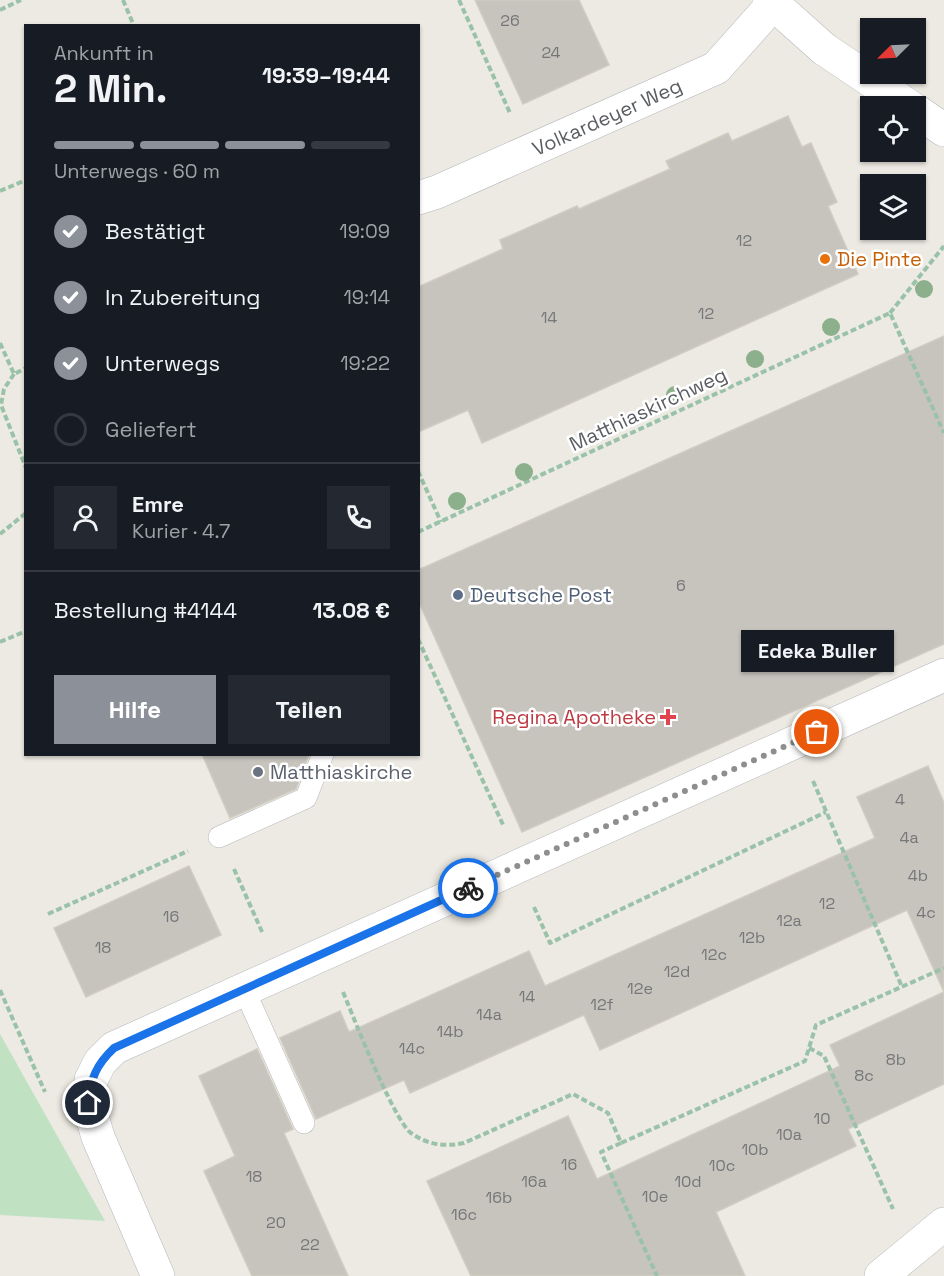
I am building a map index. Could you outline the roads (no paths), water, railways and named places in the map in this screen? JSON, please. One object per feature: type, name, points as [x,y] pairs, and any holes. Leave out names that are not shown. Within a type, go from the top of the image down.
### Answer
[{"type":"street","name":"Volkardeyer Weg","points":[[420,197],[438,192],[716,68],[771,2],[824,49],[894,96]]},
{"type":"street","points":[[926,118],[944,130]]},
{"type":"street","points":[[158,1276],[98,1137],[88,1103],[91,1080],[100,1062],[114,1048],[944,675]]},
{"type":"street","points":[[881,1276],[944,1224]]},
{"type":"lane","points":[[219,837],[306,798],[322,756]]},
{"type":"lane","points":[[244,989],[304,1123]]},
{"type":"place","name":"Die Pinte","points":[[825,259]]},
{"type":"place","name":"Deutsche Post","points":[[458,595]]},
{"type":"place","name":"Regina Apotheke","points":[[668,717]]},
{"type":"place","name":"Edeka Buller","points":[[817,732]]},
{"type":"place","name":"Matthiaskirche","points":[[258,772]]}]
